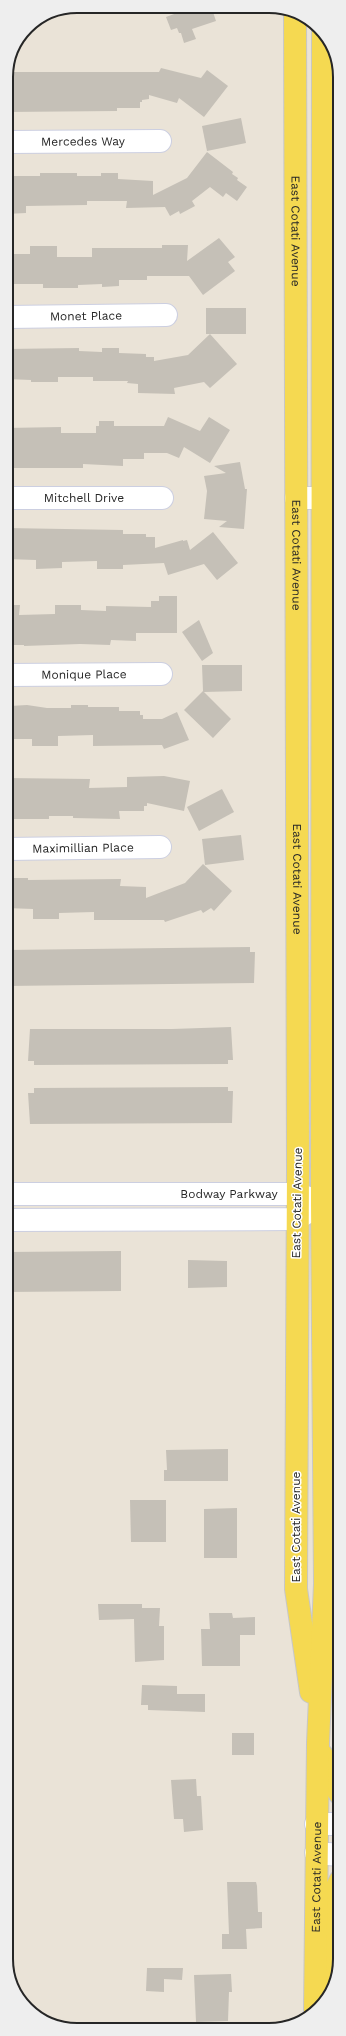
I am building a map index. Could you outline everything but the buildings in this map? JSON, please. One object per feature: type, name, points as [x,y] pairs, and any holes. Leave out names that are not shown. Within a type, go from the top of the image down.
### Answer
[{"type":"main road","name":"East Cotati Avenue","points":[[295,19],[298,1194],[296,1589],[318,1743]]},
{"type":"main road","name":"East Cotati Avenue","points":[[315,2003],[316,1824],[325,1584],[331,1203],[331,498],[323,44]]},
{"type":"main road","points":[[318,1743],[333,1784]]},
{"type":"main road","points":[[332,1969],[333,1895]]},
{"type":"street","name":"Mercedes Way","points":[[13,142],[160,141]]},
{"type":"street","name":"Monet Place","points":[[13,317],[166,315]]},
{"type":"street","name":"Mitchell Drive","points":[[13,498],[162,498]]},
{"type":"street","points":[[296,498],[331,498]]},
{"type":"street","name":"Monique Place","points":[[13,675],[161,674]]},
{"type":"street","name":"Maximillian Place","points":[[13,849],[160,847]]},
{"type":"street","name":"Bodway Parkway","points":[[13,1194],[298,1194],[331,1203]]},
{"type":"street","points":[[297,1219],[331,1203]]},
{"type":"street","name":"Bodway Parkway","points":[[13,1220],[297,1219]]},
{"type":"street","points":[[316,1824],[333,1824]]},
{"type":"street","points":[[316,1853],[333,1854]]},
{"type":"shaded area","points":[[329,845],[333,845],[333,1345]]}]
